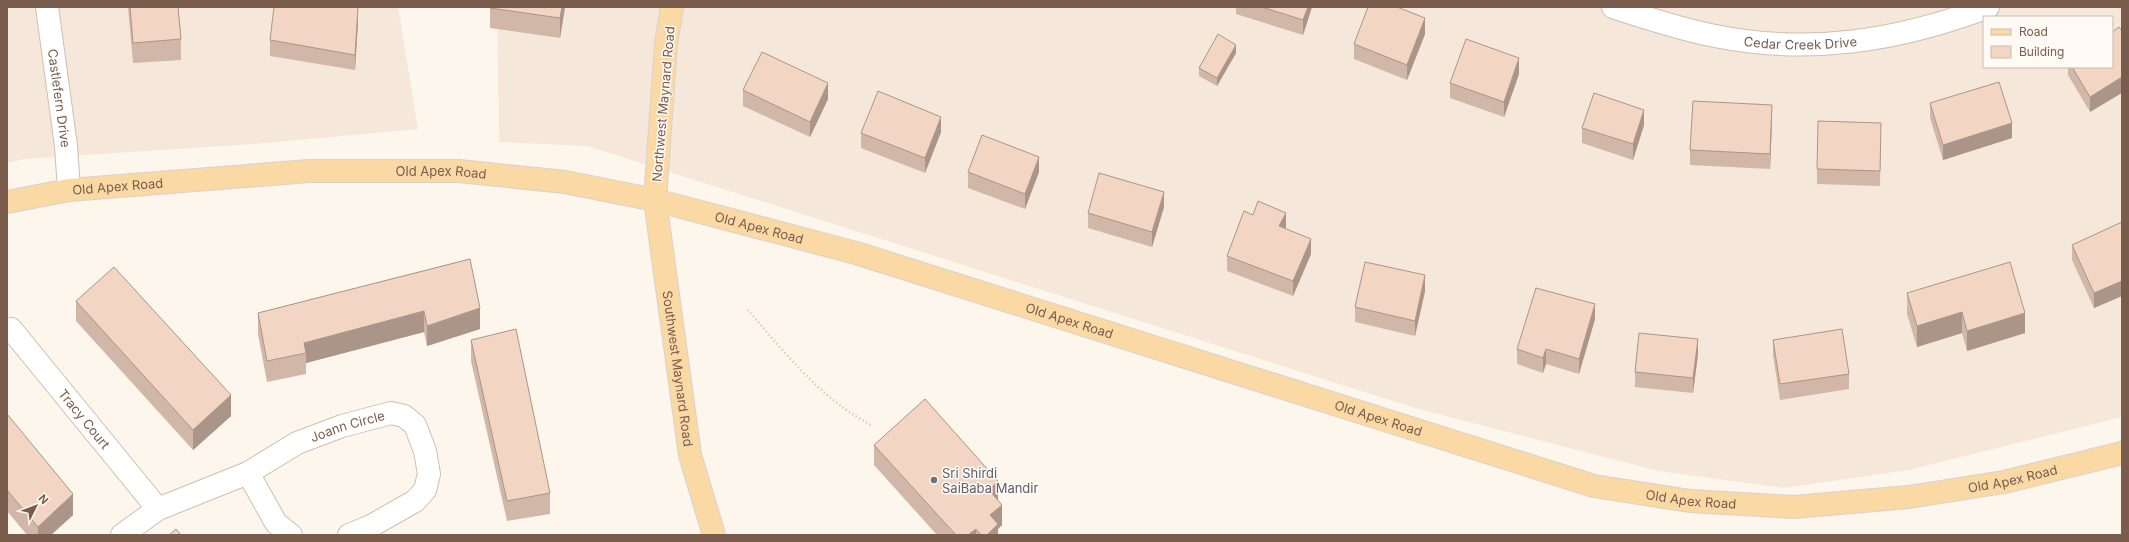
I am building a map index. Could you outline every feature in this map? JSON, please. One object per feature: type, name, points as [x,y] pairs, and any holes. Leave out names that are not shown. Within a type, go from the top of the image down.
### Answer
[{"type":"main road","name":"Northwest Maynard Road","points":[[655,200],[666,44],[672,7]]},
{"type":"main road","name":"Old Apex Road","points":[[7,202],[69,190],[309,171],[459,172],[565,182],[655,200],[856,253],[1594,486],[1690,501],[1801,507],[1909,497],[2004,482],[2122,452]]},
{"type":"main road","name":"Southwest Maynard Road","points":[[655,200],[690,455],[714,535]]},
{"type":"street","name":"Castlefern Drive","points":[[47,7],[66,146],[69,190]]},
{"type":"street","name":"Cedar Creek Drive","points":[[1613,7],[1663,23],[1715,36],[1783,45],[1820,45],[1858,42],[1925,28],[1988,7]]},
{"type":"street","name":"Tracy Court","points":[[11,329],[158,509]]},
{"type":"street","name":"Joann Circle","points":[[122,535],[158,509],[248,473],[297,442],[342,426],[390,413],[404,416],[415,425],[425,451],[429,474],[425,490],[416,500],[370,526],[349,535]]},
{"type":"street","points":[[248,473],[276,524],[291,535]]},
{"type":"path","points":[[748,310],[790,358],[822,390],[872,425]]},
{"type":"shaded area","points":[[7,7],[398,7],[418,129],[253,144],[25,159],[7,163]]},
{"type":"shaded area","points":[[497,7],[2122,7],[2122,417],[1909,470],[1784,488],[1658,471],[1415,408],[587,146],[499,142]]},
{"type":"building","points":[[130,7],[178,7],[181,39],[133,43]]},
{"type":"building","points":[[274,7],[358,7],[355,55],[270,40]]},
{"type":"building","points":[[490,7],[562,7],[560,18]]},
{"type":"building","points":[[1262,7],[1308,7],[1303,20]]},
{"type":"building","points":[[1368,7],[1397,7],[1425,18],[1407,65],[1354,44]]},
{"type":"building","points":[[2119,27],[2122,31],[2122,77],[2090,97],[2073,68],[2113,68],[2113,31]]},
{"type":"building","points":[[1218,34],[1236,45],[1217,78],[1199,68]]},
{"type":"building","points":[[1466,39],[1519,58],[1504,102],[1450,83]]},
{"type":"building","points":[[762,52],[828,83],[810,122],[743,90]]},
{"type":"building","points":[[1999,82],[2012,123],[1943,145],[1930,103]]},
{"type":"building","points":[[878,91],[941,117],[925,158],[861,133]]},
{"type":"building","points":[[1594,93],[1644,110],[1633,144],[1582,128]]},
{"type":"building","points":[[1693,101],[1772,105],[1770,154],[1690,150]]},
{"type":"building","points":[[1818,121],[1881,123],[1880,171],[1817,169]]},
{"type":"building","points":[[982,135],[1039,157],[1025,194],[968,172]]},
{"type":"building","points":[[1099,173],[1164,192],[1152,232],[1088,213]]},
{"type":"building","points":[[1258,201],[1286,213],[1279,226],[1311,239],[1293,281],[1227,256],[1244,211],[1253,215]]},
{"type":"building","points":[[2122,222],[2122,281],[2094,293],[2072,245]]},
{"type":"building","points":[[470,259],[480,308],[427,326],[424,311],[304,343],[306,353],[267,361],[258,313]]},
{"type":"building","points":[[1365,262],[1425,275],[1415,321],[1355,307]]},
{"type":"building","points":[[2010,262],[2025,313],[1967,331],[1962,312],[1917,326],[1907,293]]},
{"type":"building","points":[[114,267],[231,395],[193,430],[76,301]]},
{"type":"building","points":[[1536,288],[1595,304],[1579,359],[1546,349],[1543,358],[1517,349]]},
{"type":"building","points":[[516,329],[550,493],[507,501],[471,340]]},
{"type":"building","points":[[1842,329],[1849,374],[1780,384],[1773,340]]},
{"type":"building","points":[[1639,333],[1698,339],[1693,378],[1635,372]]},
{"type":"building","name":"Sri Shirdi SaiBaba Mandir","points":[[925,399],[998,481],[989,490],[1002,505],[990,515],[998,524],[987,535],[981,535],[976,529],[968,535],[956,535],[874,445]]},
{"type":"building","points":[[7,414],[73,494],[38,527],[7,490]]},
{"type":"building","points":[[176,529],[181,535],[169,535]]},
{"type":"place","name":"Sri Shirdi SaiBaba Mandir","points":[[934,480]]}]
